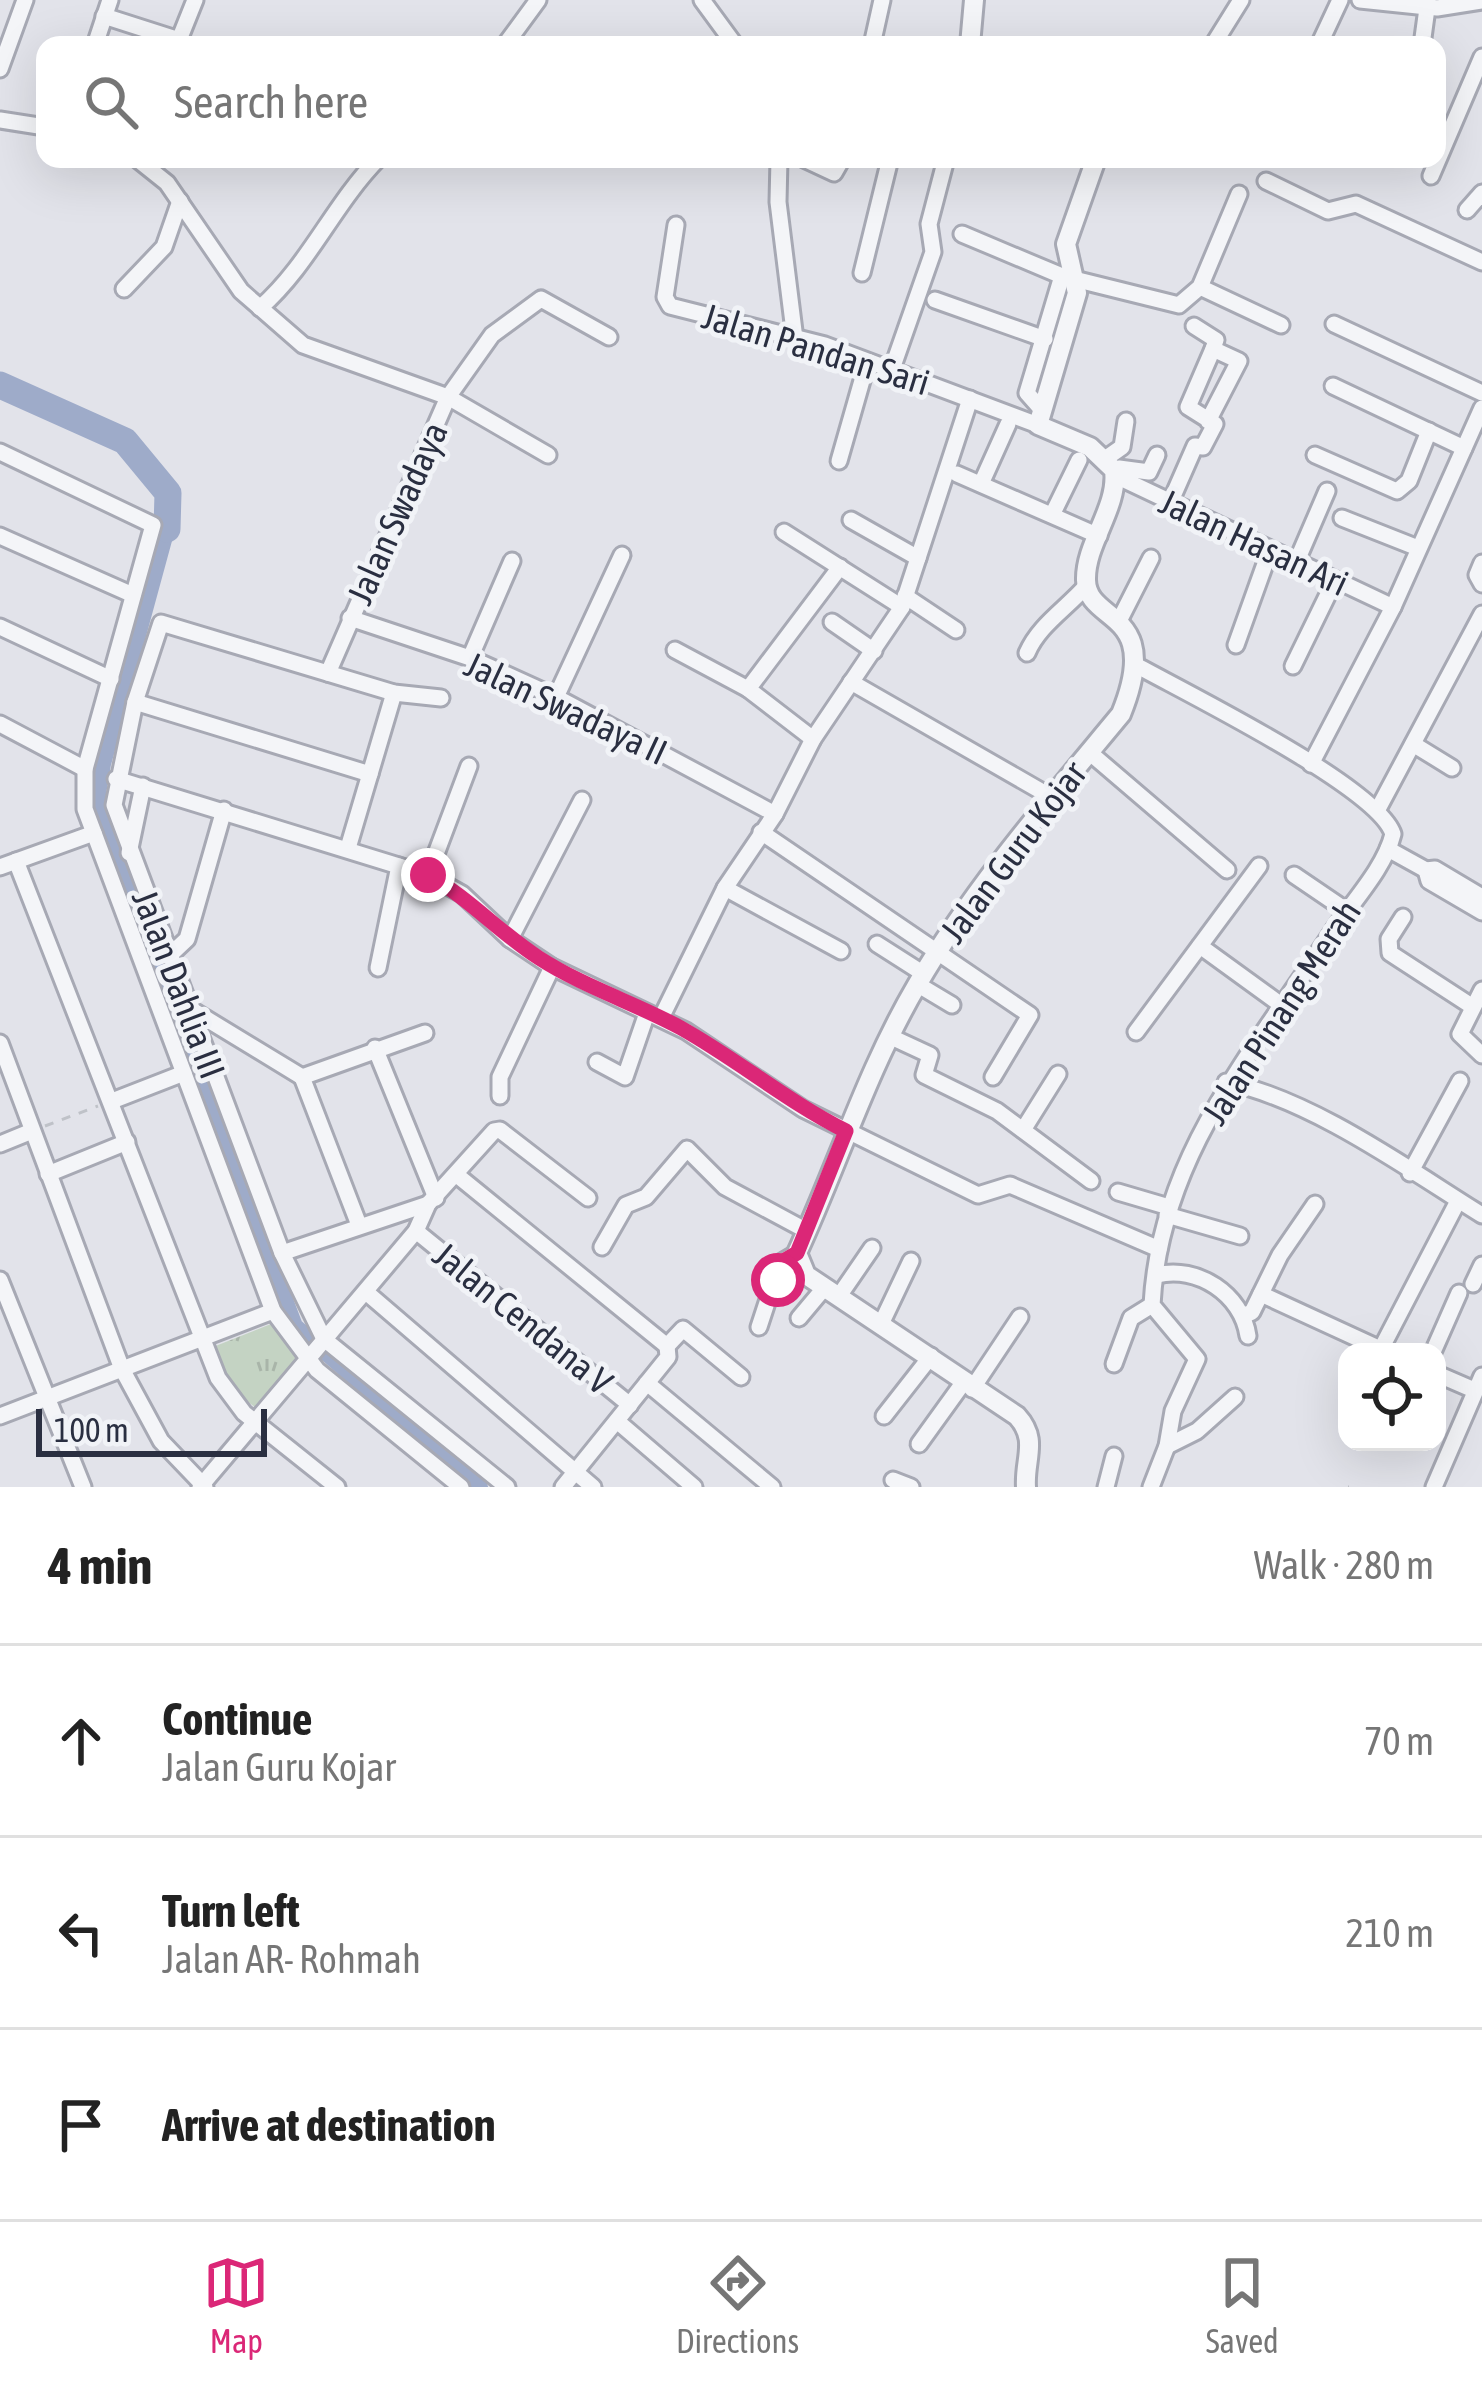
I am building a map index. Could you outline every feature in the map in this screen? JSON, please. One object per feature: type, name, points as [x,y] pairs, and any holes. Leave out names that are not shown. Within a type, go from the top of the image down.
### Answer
[{"type":"street","points":[[0,70],[25,0]]},
{"type":"street","points":[[181,36],[195,0]]},
{"type":"street","points":[[512,36],[538,0]]},
{"type":"street","points":[[702,0],[728,36]]},
{"type":"street","points":[[874,36],[882,0]]},
{"type":"street","points":[[971,36],[974,0]]},
{"type":"street","points":[[1219,36],[1241,0]]},
{"type":"street","points":[[1322,36],[1340,0]]},
{"type":"street","points":[[1360,0],[1482,1]]},
{"type":"street","points":[[1423,36],[1428,4]]},
{"type":"street","points":[[107,8],[170,36]]},
{"type":"street","points":[[1446,141],[1482,57]]},
{"type":"street","points":[[0,120],[36,126]]},
{"type":"street","name":"Jalan Swadaya","points":[[146,168],[180,201],[225,272],[260,308],[325,356],[448,397],[328,674]]},
{"type":"street","points":[[260,308],[290,282],[369,168]]},
{"type":"street","points":[[779,168],[778,202],[795,339]]},
{"type":"street","points":[[862,273],[888,168]]},
{"type":"street","points":[[892,369],[933,252],[929,224],[944,168]]},
{"type":"street","points":[[1040,418],[1070,277],[1066,244],[1093,168]]},
{"type":"street","points":[[1431,176],[1434,168]]},
{"type":"street","points":[[1266,181],[1328,211],[1353,203],[1482,262]]},
{"type":"street","points":[[1467,210],[1482,193]]},
{"type":"street","points":[[962,234],[1070,277],[1175,305],[1200,287],[1239,194]]},
{"type":"street","points":[[124,289],[164,247],[180,201]]},
{"type":"street","name":"Jalan Pandan Sari","points":[[676,225],[665,297],[670,306],[795,339],[1040,418]]},
{"type":"street","points":[[1070,277],[1027,393],[1040,418],[1111,466],[1149,472],[1156,455]]},
{"type":"street","points":[[1200,287],[1281,325]]},
{"type":"street","points":[[935,300],[1045,339]]},
{"type":"street","points":[[548,454],[448,397],[492,335],[534,302],[548,302],[609,337]]},
{"type":"street","points":[[1334,324],[1482,393]]},
{"type":"street","points":[[1194,326],[1216,340],[1188,406],[1217,425]]},
{"type":"street","points":[[1170,503],[1195,446],[1203,448],[1217,425],[1239,361],[1213,349]]},
{"type":"street","points":[[839,461],[867,363]]},
{"type":"street","points":[[1333,386],[1429,431],[1471,443]]},
{"type":"street","points":[[597,1061],[625,1077],[725,887],[775,814],[812,739],[904,602],[970,399]]},
{"type":"street","points":[[1311,764],[1393,607],[1471,443],[1482,408]]},
{"type":"street","points":[[1027,653],[1040,627],[1065,610],[1087,585],[1111,466],[1122,448],[1126,421]]},
{"type":"street","points":[[981,484],[1007,424]]},
{"type":"street","points":[[1315,455],[1397,491],[1409,481],[1429,431]]},
{"type":"street","points":[[0,452],[153,525],[86,769],[82,795],[94,833],[273,1311],[461,1487]]},
{"type":"street","points":[[1053,513],[1079,460]]},
{"type":"street","name":"Jalan Hasan Ari","points":[[1111,466],[1170,503],[1393,607]]},
{"type":"street","points":[[957,474],[1099,536]]},
{"type":"street","points":[[1296,563],[1327,491]]},
{"type":"street","points":[[1342,518],[1418,548]]},
{"type":"street","points":[[851,520],[918,558]]},
{"type":"street","points":[[784,532],[956,630]]},
{"type":"street","points":[[0,536],[133,595]]},
{"type":"street","points":[[1236,645],[1270,550]]},
{"type":"street","points":[[556,697],[622,555]]},
{"type":"street","points":[[1120,619],[1151,558]]},
{"type":"street","points":[[470,658],[512,561]]},
{"type":"street","points":[[1480,582],[1482,563]]},
{"type":"street","points":[[748,689],[778,645],[809,615],[839,567]]},
{"type":"street","points":[[1293,665],[1335,580]]},
{"type":"street","points":[[1087,585],[1099,604],[1120,619],[1136,650],[1134,664],[1311,764],[1378,809],[1393,834],[1388,849],[1482,897]]},
{"type":"street","points":[[1378,809],[1482,614]]},
{"type":"street","name":"Jalan Swadaya II","points":[[350,618],[470,658],[556,697],[775,814]]},
{"type":"street","name":"Jalan Dahlia III","points":[[314,1351],[114,806],[116,778],[154,630],[165,622],[328,674]]},
{"type":"street","points":[[832,622],[874,651]]},
{"type":"street","points":[[0,627],[111,679]]},
{"type":"street","points":[[675,650],[748,689],[812,739]]},
{"type":"street","name":"Jalan Guru Kojar","points":[[797,1253],[846,1131],[920,979],[970,901],[1121,714],[1134,664]]},
{"type":"street","points":[[328,674],[394,693],[441,698]]},
{"type":"street","points":[[851,682],[1053,797]]},
{"type":"street","points":[[348,848],[394,693]]},
{"type":"street","points":[[135,703],[370,774]]},
{"type":"street","points":[[0,724],[86,769]]},
{"type":"street","points":[[1413,743],[1452,768]]},
{"type":"street","points":[[1089,752],[1227,870]]},
{"type":"street","points":[[428,875],[470,766]]},
{"type":"street","points":[[116,778],[428,875],[462,894],[510,939],[552,967],[654,1016],[846,1131],[896,1151],[978,1195],[1010,1184],[1159,1250]]},
{"type":"street","points":[[129,853],[143,786]]},
{"type":"street","points":[[510,939],[582,800]]},
{"type":"street","points":[[169,956],[187,939],[224,810]]},
{"type":"street","points":[[761,832],[1030,1015],[993,1077]]},
{"type":"street","points":[[94,833],[8,864],[112,1101],[199,1341],[225,1391],[337,1487]]},
{"type":"street","name":"Jalan Pinang Merah","points":[[1151,1305],[1168,1211],[1226,1082],[1283,1007],[1388,849]]},
{"type":"street","points":[[377,968],[391,863]]},
{"type":"street","points":[[1136,1031],[1259,866]]},
{"type":"street","points":[[1426,870],[1429,881],[1482,913]]},
{"type":"street","points":[[1294,875],[1347,911]]},
{"type":"street","points":[[725,887],[842,950]]},
{"type":"street","points":[[1403,917],[1389,939],[1390,953],[1473,1006]]},
{"type":"street","points":[[877,944],[952,1005]]},
{"type":"street","points":[[1200,946],[1283,1007]]},
{"type":"street","points":[[500,1096],[500,1077],[552,967]]},
{"type":"street","points":[[1482,991],[1461,1039],[1482,1055]]},
{"type":"street","points":[[187,1007],[302,1076],[357,1219]]},
{"type":"street","points":[[302,1076],[425,1033]]},
{"type":"street","points":[[889,1036],[930,1055],[924,1075],[1023,1130],[1091,1181]]},
{"type":"street","points":[[0,1043],[122,1369],[160,1442],[202,1486],[416,1231],[432,1201],[500,1130],[588,1198]]},
{"type":"street","points":[[375,1048],[432,1201]]},
{"type":"street","points":[[112,1101],[184,1073]]},
{"type":"street","points":[[1023,1130],[1058,1073]]},
{"type":"street","points":[[1410,1173],[1460,1081]]},
{"type":"street","points":[[1226,1082],[1262,1089],[1482,1215]]},
{"type":"street","points":[[0,1144],[32,1131]]},
{"type":"street","points":[[48,1174],[127,1142]]},
{"type":"street","points":[[602,1247],[626,1205],[646,1197],[687,1149],[725,1187],[807,1231]]},
{"type":"street","points":[[458,1176],[668,1346]]},
{"type":"street","points":[[1118,1192],[1240,1236]]},
{"type":"street","points":[[281,1253],[357,1219],[432,1201]]},
{"type":"street","points":[[1388,1343],[1458,1201]]},
{"type":"street","points":[[1245,1315],[1316,1204]]},
{"type":"street","name":"Jalan Cendana V","points":[[416,1231],[630,1405]]},
{"type":"street","points":[[800,1318],[872,1249]]},
{"type":"street","points":[[760,1327],[780,1263],[797,1253],[801,1269],[1017,1416],[1029,1430],[1024,1486]]},
{"type":"street","points":[[882,1322],[911,1261]]},
{"type":"street","points":[[1438,1343],[1482,1265]]},
{"type":"street","points":[[1157,1275],[1181,1270],[1209,1282],[1245,1315],[1248,1336]]},
{"type":"street","points":[[0,1280],[83,1487]]},
{"type":"street","points":[[366,1292],[593,1487]]},
{"type":"street","points":[[1261,1294],[1367,1343]]},
{"type":"street","points":[[1114,1364],[1131,1318],[1151,1305],[1198,1359],[1173,1411],[1167,1446],[1150,1487]]},
{"type":"street","points":[[0,1416],[273,1311]]},
{"type":"street","points":[[919,1444],[1020,1317]]},
{"type":"street","points":[[563,1487],[668,1357],[668,1346],[683,1330],[741,1377]]},
{"type":"street","points":[[314,1351],[507,1487]]},
{"type":"street","points":[[884,1416],[931,1356]]},
{"type":"street","points":[[1434,1487],[1478,1383],[1446,1376]]},
{"type":"street","points":[[647,1383],[772,1487]]},
{"type":"street","points":[[1167,1446],[1197,1431],[1234,1397]]},
{"type":"street","points":[[617,1420],[694,1487]]},
{"type":"street","points":[[1106,1487],[1114,1456]]},
{"type":"street","points":[[893,1480],[911,1487]]},
{"type":"path","points":[[32,1131],[112,1101]]},
{"type":"green space","points":[[271,1324],[302,1363],[262,1412],[226,1386],[213,1347]]},
{"type":"waterway","points":[[0,385],[125,441],[168,493],[167,529]]},
{"type":"waterway","points":[[167,529],[103,764],[98,794],[102,817],[295,1326],[480,1487]]},
{"type":"route","points":[[428,875],[462,894],[510,939],[552,967],[686,1031],[803,1109],[846,1131],[797,1253],[780,1263],[778,1280]]}]
